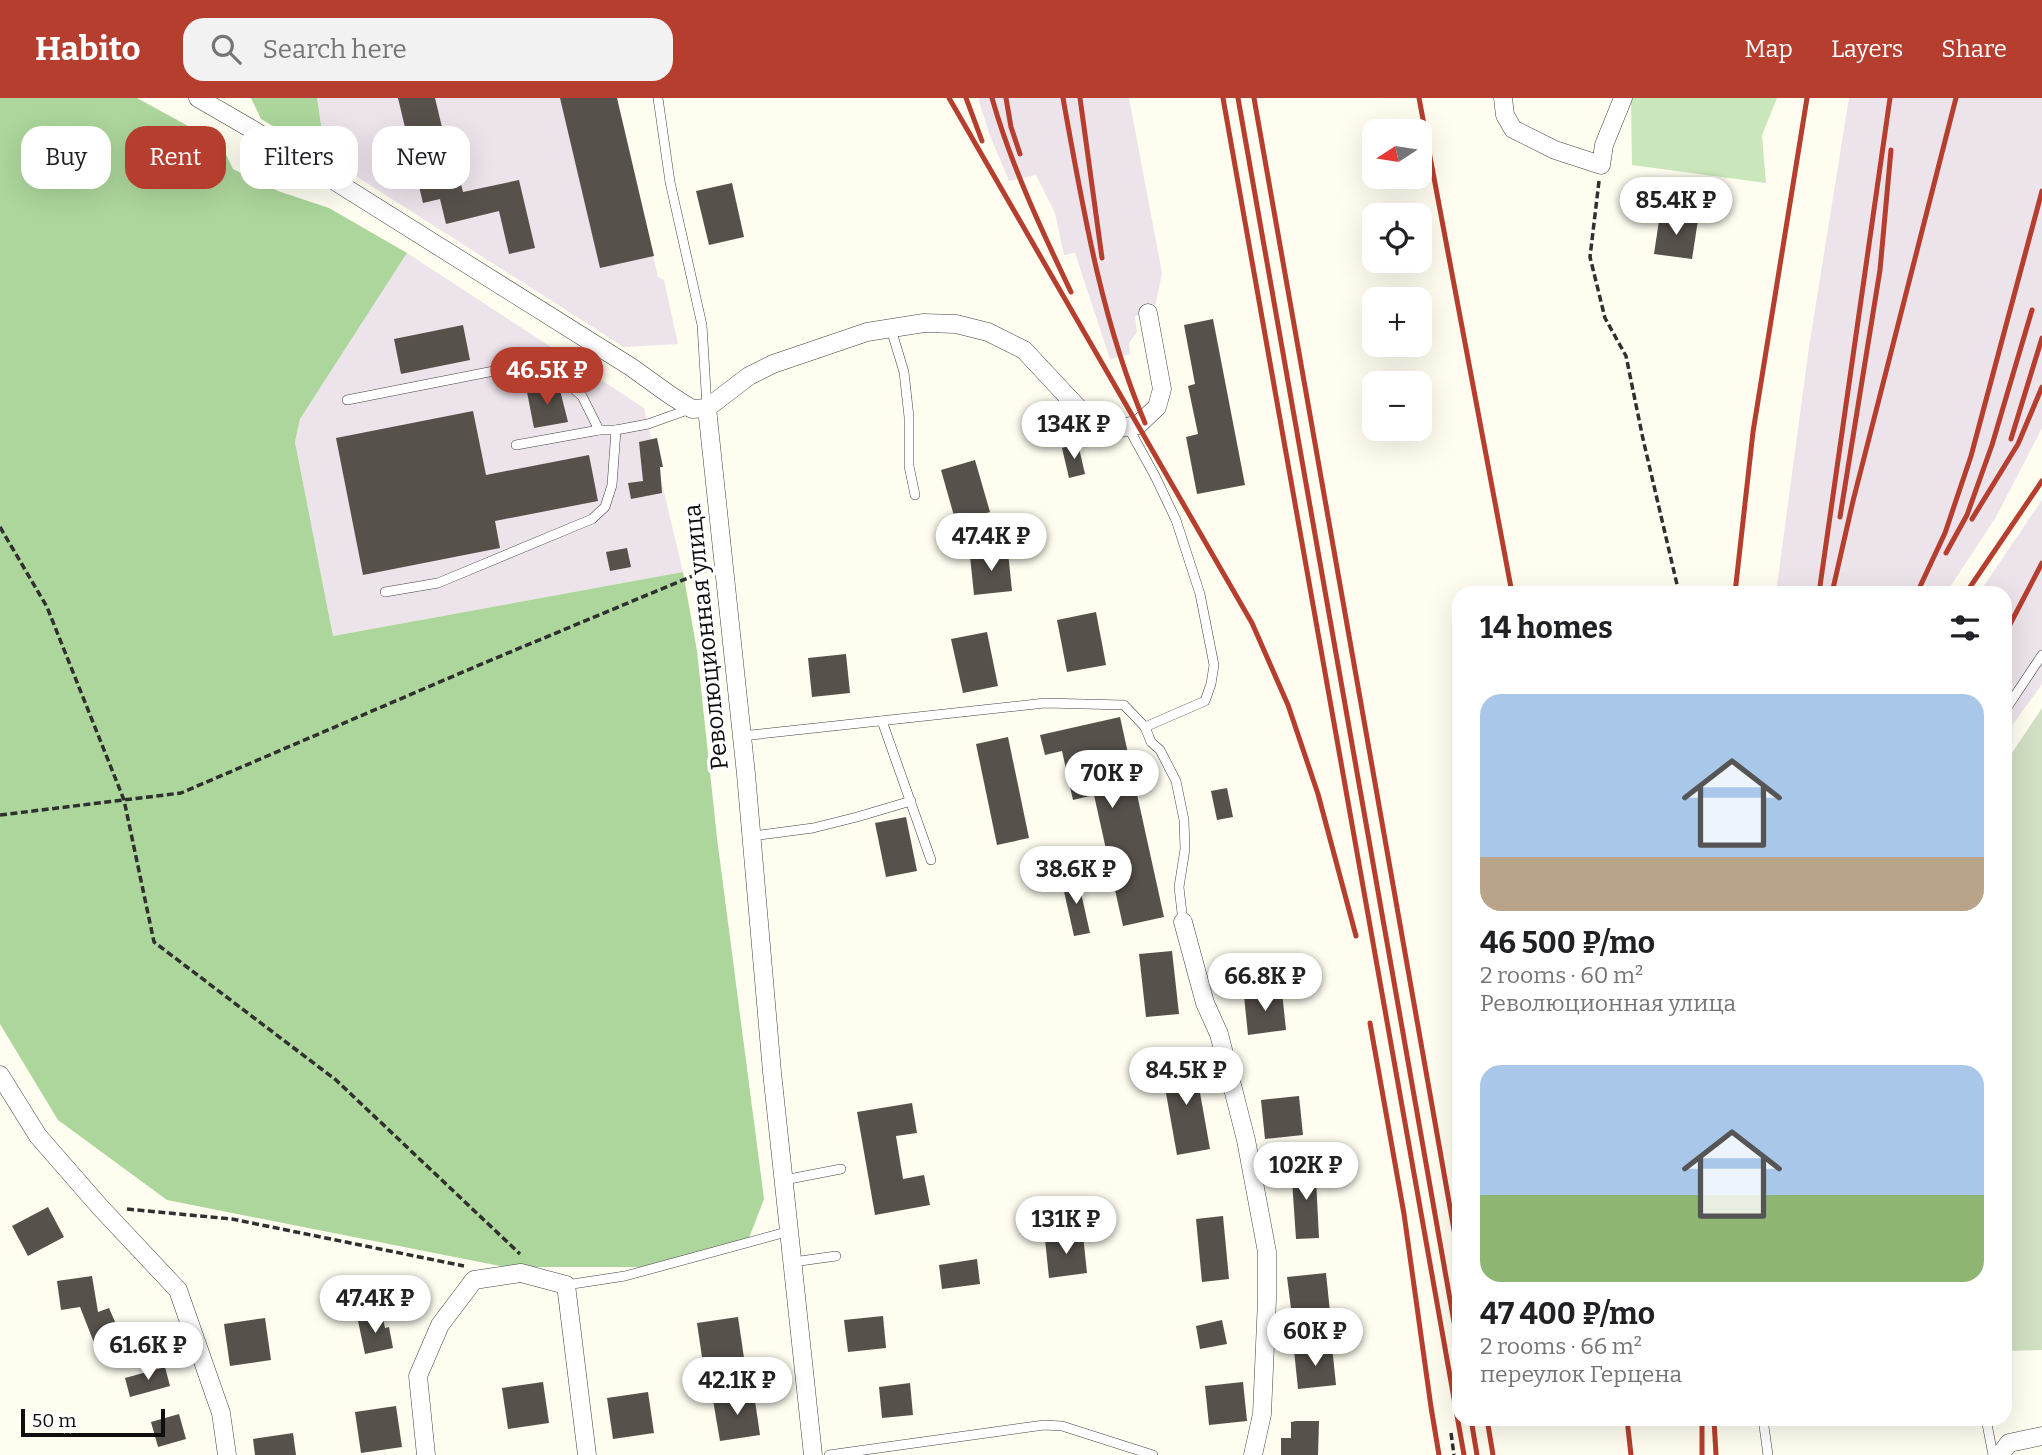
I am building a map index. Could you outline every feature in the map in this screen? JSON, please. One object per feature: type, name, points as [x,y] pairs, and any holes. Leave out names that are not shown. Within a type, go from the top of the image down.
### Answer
[{"type":"street","points":[[198,98],[267,138],[574,330],[631,366],[670,395],[699,409],[749,376],[774,364],[867,332],[924,324],[956,324],[988,331],[1024,350],[1080,410],[1097,423],[1113,429],[1138,425],[1157,407],[1162,389],[1148,313]]},
{"type":"street","points":[[1503,98],[1505,115],[1513,129],[1555,150],[1601,165],[1604,145],[1623,98]]},
{"type":"street","name":"Революционная улица","points":[[699,409],[723,564],[742,736],[772,1072],[813,1455]]},
{"type":"street","points":[[1183,922],[1205,1003],[1219,1034],[1243,1126],[1267,1252],[1262,1414],[1253,1455]]},
{"type":"street","points":[[0,1075],[38,1136],[178,1290],[221,1413],[227,1455]]},
{"type":"street","points":[[426,1455],[418,1376],[440,1325],[474,1280],[521,1273],[566,1285],[587,1455]]},
{"type":"street","points":[[2000,1455],[2009,1443],[2042,1436]]},
{"type":"lane","points":[[516,445],[599,430],[616,430],[699,409],[702,325],[670,182],[658,98]]},
{"type":"lane","points":[[891,328],[904,372],[909,417],[909,466],[915,495]]},
{"type":"lane","points":[[347,400],[503,369],[538,368],[562,379],[582,396],[599,430]]},
{"type":"lane","points":[[1128,427],[1176,520],[1200,594],[1214,665],[1205,701],[1145,727]]},
{"type":"lane","points":[[385,592],[438,583],[593,519],[605,507],[612,485],[616,430]]},
{"type":"lane","points":[[2012,700],[2042,655]]},
{"type":"lane","points":[[742,736],[1045,703],[1124,705],[1145,727],[1176,781],[1185,849],[1179,887],[1183,922]]},
{"type":"lane","points":[[882,721],[931,860]]},
{"type":"lane","points":[[752,836],[813,828],[911,801]]},
{"type":"lane","points":[[784,1180],[841,1169]]},
{"type":"lane","points":[[566,1285],[625,1276],[790,1231]]},
{"type":"lane","points":[[793,1262],[836,1256]]},
{"type":"lane","points":[[829,1455],[1044,1425],[1062,1426],[1153,1455]]},
{"type":"lane","points":[[1764,1426],[1768,1455]]},
{"type":"lane","points":[[1987,1426],[1993,1455]]},
{"type":"path","points":[[1601,165],[1590,257],[1605,318],[1626,356],[1677,586]]},
{"type":"path","points":[[0,527],[47,607],[124,800],[154,943],[336,1080],[547,1279]]},
{"type":"path","points":[[0,815],[181,793],[723,564]]},
{"type":"path","points":[[100,1207],[232,1219],[468,1267]]},
{"type":"path","points":[[1451,1433],[1454,1455]]},
{"type":"shaded area","points":[[317,98],[617,98],[658,277],[664,280],[678,344],[624,347],[376,189],[470,189],[470,126],[372,126],[372,186],[358,177],[358,126],[321,126]]},
{"type":"shaded area","points":[[978,98],[1129,98],[1162,273],[1155,307],[1148,313],[1135,316],[1137,332],[1129,343],[1130,354],[1110,359],[1075,253],[1064,255],[1055,213],[1036,175],[1009,181]]},
{"type":"shaded area","points":[[1849,98],[2042,98],[2042,428],[1996,517],[1951,586],[1777,586],[1809,347]]},
{"type":"shaded area","points":[[407,253],[644,408],[683,572],[333,636],[295,442],[300,419]]},
{"type":"shaded area","points":[[2042,500],[2042,684],[2012,726],[2012,586],[1984,586]]},
{"type":"green space","points":[[0,98],[137,98],[188,126],[125,126],[125,189],[226,189],[226,154],[233,169],[240,172],[240,189],[274,189],[329,208],[407,253],[300,419],[295,442],[333,636],[683,572],[697,651],[717,838],[764,1199],[749,1238],[640,1267],[505,1267],[167,1200],[58,1120],[0,1024]]},
{"type":"green space","points":[[251,98],[317,98],[321,126],[273,126],[261,119]]},
{"type":"green space","points":[[1631,98],[1777,98],[1762,135],[1766,183],[1632,165]]},
{"type":"green space","points":[[2042,708],[2042,1350],[2012,1351],[2012,753]]},
{"type":"building","points":[[398,98],[435,98],[442,126],[405,126]]},
{"type":"building","points":[[560,98],[617,98],[654,256],[600,268]]},
{"type":"building","points":[[519,180],[535,248],[509,254],[499,211],[446,224],[440,199],[423,203],[420,189],[462,189],[463,192]]},
{"type":"building","points":[[732,183],[744,237],[709,245],[696,191]]},
{"type":"building","points":[[1660,214],[1698,220],[1692,259],[1654,254]]},
{"type":"building","points":[[1213,319],[1245,485],[1197,494],[1186,437],[1198,434],[1188,386],[1195,384],[1184,325]]},
{"type":"building","points":[[463,325],[470,360],[401,374],[394,339]]},
{"type":"building","points":[[559,386],[568,422],[534,428],[527,392]]},
{"type":"building","points":[[473,411],[486,475],[589,455],[598,501],[495,521],[500,548],[363,575],[336,438]]},
{"type":"building","points":[[657,438],[663,467],[660,467],[662,493],[631,499],[628,483],[643,481],[639,442]]},
{"type":"building","points":[[1078,444],[1085,474],[1069,478],[1062,448]]},
{"type":"building","points":[[975,460],[990,512],[956,523],[941,470]]},
{"type":"building","points":[[627,548],[631,567],[610,571],[606,552]]},
{"type":"building","points":[[1008,552],[1012,591],[974,595],[970,556]]},
{"type":"building","points":[[1096,612],[1106,665],[1067,672],[1057,620]]},
{"type":"building","points":[[987,632],[998,686],[963,693],[951,639]]},
{"type":"building","points":[[846,654],[850,693],[812,697],[808,658]]},
{"type":"building","points":[[1120,717],[1164,917],[1123,926],[1094,795],[1073,800],[1062,751],[1045,755],[1040,735]]},
{"type":"building","points":[[1008,737],[1029,838],[997,845],[976,744]]},
{"type":"building","points":[[1227,788],[1233,817],[1217,820],[1211,791]]},
{"type":"building","points":[[906,817],[917,871],[886,877],[875,823]]},
{"type":"building","points":[[1077,875],[1090,933],[1074,936],[1061,878]]},
{"type":"building","points":[[1172,951],[1179,1014],[1146,1017],[1139,954]]},
{"type":"building","points":[[1282,992],[1286,1030],[1248,1035],[1244,996]]},
{"type":"building","points":[[1194,1059],[1210,1149],[1177,1155],[1161,1065]]},
{"type":"building","points":[[1299,1096],[1303,1135],[1265,1139],[1261,1100]]},
{"type":"building","points":[[912,1103],[917,1133],[896,1136],[903,1179],[924,1175],[930,1205],[875,1215],[857,1112]]},
{"type":"building","points":[[1299,1160],[1315,1160],[1319,1238],[1296,1239],[1292,1180],[1300,1179]]},
{"type":"building","points":[[48,1207],[64,1237],[28,1256],[12,1226]]},
{"type":"building","points":[[1223,1216],[1229,1279],[1202,1282],[1196,1219]]},
{"type":"building","points":[[1083,1235],[1087,1273],[1049,1278],[1045,1239]]},
{"type":"building","points":[[977,1259],[980,1284],[942,1289],[939,1265]]},
{"type":"building","points":[[1326,1273],[1330,1312],[1292,1316],[1287,1277]]},
{"type":"building","points":[[92,1276],[98,1312],[109,1308],[129,1354],[104,1364],[80,1307],[61,1310],[57,1281]]},
{"type":"building","points":[[382,1314],[385,1328],[389,1327],[393,1348],[365,1354],[358,1321]]},
{"type":"building","points":[[883,1316],[886,1348],[848,1352],[844,1320]]},
{"type":"building","points":[[738,1317],[744,1358],[703,1364],[697,1323]]},
{"type":"building","points":[[265,1318],[271,1360],[230,1366],[224,1324]]},
{"type":"building","points":[[1222,1320],[1227,1344],[1200,1349],[1196,1326]]},
{"type":"building","points":[[1332,1346],[1336,1385],[1298,1389],[1294,1350]]},
{"type":"building","points":[[165,1367],[170,1386],[130,1397],[125,1378]]},
{"type":"building","points":[[543,1382],[549,1423],[508,1429],[502,1388]]},
{"type":"building","points":[[1243,1382],[1247,1421],[1209,1425],[1205,1386]]},
{"type":"building","points":[[910,1383],[913,1415],[882,1418],[879,1387]]},
{"type":"building","points":[[648,1392],[654,1433],[613,1439],[607,1398]]},
{"type":"building","points":[[754,1394],[760,1435],[720,1441],[713,1400]]},
{"type":"building","points":[[396,1406],[402,1447],[361,1453],[355,1412]]},
{"type":"building","points":[[179,1414],[186,1439],[158,1447],[151,1422]]},
{"type":"building","points":[[1319,1421],[1318,1455],[1281,1455],[1281,1438],[1291,1438],[1291,1422]]},
{"type":"building","points":[[293,1433],[296,1455],[255,1455],[253,1439]]},
{"type":"railway","points":[[949,98],[1252,623],[1288,705],[1318,794],[1356,936]]},
{"type":"railway","points":[[966,98],[982,141]]},
{"type":"railway","points":[[992,98],[1017,172],[1071,292]]},
{"type":"railway","points":[[1006,98],[1011,127],[1020,154]]},
{"type":"railway","points":[[1063,98],[1086,222],[1105,303],[1116,344],[1145,423]]},
{"type":"railway","points":[[1080,98],[1102,258]]},
{"type":"railway","points":[[1223,98],[1452,1387]]},
{"type":"railway","points":[[1238,98],[1452,1311]]},
{"type":"railway","points":[[1254,98],[1452,1219]]},
{"type":"railway","points":[[1419,98],[1511,586]]},
{"type":"railway","points":[[1736,586],[1753,432],[1807,98]]},
{"type":"railway","points":[[1820,586],[1890,98]]},
{"type":"railway","points":[[1834,586],[1956,98]]},
{"type":"railway","points":[[1840,517],[1880,270],[1891,150]]},
{"type":"railway","points":[[1920,586],[1945,533],[1971,456],[2042,191]]},
{"type":"railway","points":[[1946,553],[1967,515],[1992,445],[2032,310]]},
{"type":"railway","points":[[2011,439],[2042,338]]},
{"type":"railway","points":[[1972,519],[2018,444],[2042,387]]},
{"type":"railway","points":[[1971,586],[2042,481]]},
{"type":"railway","points":[[2012,620],[2042,563]]},
{"type":"railway","points":[[1370,1023],[1404,1214],[1439,1455]]},
{"type":"railway","points":[[1459,1426],[1464,1455]]},
{"type":"railway","points":[[1472,1426],[1477,1455]]},
{"type":"railway","points":[[1488,1426],[1493,1455]]},
{"type":"railway","points":[[1628,1426],[1631,1455]]},
{"type":"railway","points":[[1702,1426],[1702,1455]]},
{"type":"railway","points":[[1714,1426],[1716,1455]]}]
